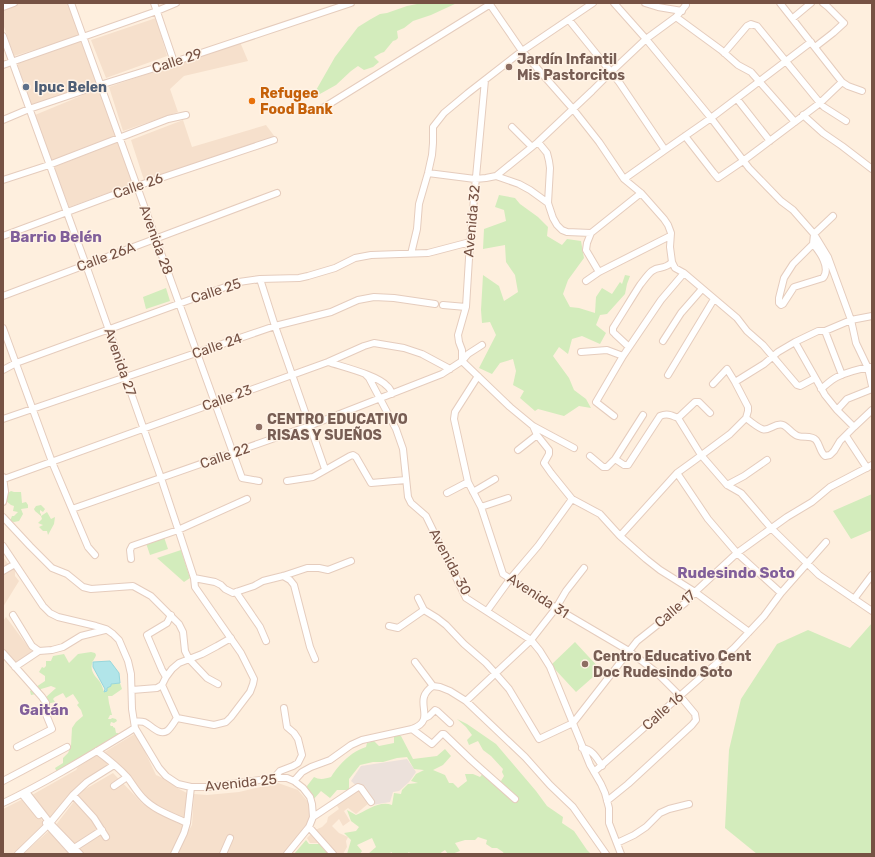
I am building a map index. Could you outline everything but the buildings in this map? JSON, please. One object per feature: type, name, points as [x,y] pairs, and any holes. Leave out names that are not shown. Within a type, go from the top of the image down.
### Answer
[{"type":"street","points":[[3,7],[14,3]]},
{"type":"street","name":"Avenida 28","points":[[71,3],[242,478],[259,481]]},
{"type":"street","points":[[154,3],[174,62]]},
{"type":"street","points":[[3,65],[176,3]]},
{"type":"street","name":"Calle 29","points":[[3,120],[29,109],[100,85],[351,3]]},
{"type":"street","points":[[411,254],[416,229],[418,204],[432,155],[434,143],[433,127],[444,113],[522,51],[593,3]]},
{"type":"street","points":[[645,3],[682,11]]},
{"type":"street","points":[[780,3],[842,82],[862,91]]},
{"type":"street","points":[[793,18],[811,3]]},
{"type":"street","points":[[624,180],[737,99],[785,61],[833,33],[844,23],[823,3]]},
{"type":"street","points":[[318,111],[489,4],[522,51],[573,109],[599,142],[624,180],[641,193],[664,219],[671,233],[670,247],[672,262],[675,268],[737,318],[747,331],[774,356],[797,385],[800,386],[815,378]]},
{"type":"street","points":[[617,4],[711,118],[743,161],[781,201],[793,210],[814,234],[828,257],[852,320],[856,343],[870,367],[872,386]]},
{"type":"street","points":[[428,173],[475,179],[496,176],[538,142],[646,39],[676,17],[687,4]]},
{"type":"street","points":[[676,17],[738,65],[751,72],[795,122]]},
{"type":"street","points":[[569,20],[611,72],[665,150]]},
{"type":"street","points":[[724,53],[747,26],[753,24],[757,26],[820,103],[846,121]]},
{"type":"street","name":"Avenida 27","points":[[3,36],[86,265],[178,530],[196,587],[241,653],[254,679],[254,684],[250,692],[226,722],[214,725],[177,718]]},
{"type":"street","name":"Avenida 32","points":[[462,361],[462,350],[458,335],[466,307],[475,179],[486,80]]},
{"type":"street","points":[[685,136],[718,178],[820,103],[842,82]]},
{"type":"street","points":[[737,99],[770,141]]},
{"type":"street","points":[[3,180],[49,165],[168,120],[186,115]]},
{"type":"street","points":[[803,115],[823,133],[872,169]]},
{"type":"street","points":[[512,127],[532,147]]},
{"type":"street","name":"Calle 26","points":[[3,236],[136,186],[274,140]]},
{"type":"street","points":[[538,142],[547,153],[549,161],[548,203],[556,225],[567,232],[591,233]]},
{"type":"street","points":[[496,176],[525,187],[548,203]]},
{"type":"street","name":"Calle 26A","points":[[3,296],[277,193]]},
{"type":"street","points":[[599,272],[586,250],[591,233],[641,193]]},
{"type":"street","points":[[812,244],[817,249],[823,261],[826,270],[825,276],[823,278],[794,287],[783,304],[779,303],[784,278],[793,264],[812,244],[814,234],[833,216]]},
{"type":"street","points":[[586,282],[599,272],[670,236]]},
{"type":"street","name":"Calle 25","points":[[16,363],[239,282],[260,279],[299,278],[336,268],[356,258],[371,255],[428,253],[470,242]]},
{"type":"street","points":[[629,347],[613,332],[613,328],[651,271],[657,268],[664,268],[672,262]]},
{"type":"street","points":[[614,416],[596,402],[623,356],[661,300],[684,274]]},
{"type":"street","points":[[260,279],[309,426],[326,469]]},
{"type":"street","points":[[663,341],[681,313],[702,289]]},
{"type":"street","name":"Calle 24","points":[[3,419],[275,326],[331,312],[358,300],[374,297],[394,298],[436,304]]},
{"type":"street","points":[[668,375],[714,299]]},
{"type":"street","points":[[443,305],[466,307]]},
{"type":"street","points":[[735,382],[764,364],[778,352],[818,331],[825,330],[852,320],[872,316]]},
{"type":"street","points":[[3,328],[52,462],[88,547],[95,555]]},
{"type":"street","points":[[825,330],[842,375]]},
{"type":"street","points":[[796,342],[821,389],[837,410],[854,426]]},
{"type":"street","name":"Calle 23","points":[[3,478],[52,462],[328,362],[374,343],[404,348],[422,354],[450,369]]},
{"type":"street","name":"Calle 22","points":[[72,509],[309,426],[442,374],[462,361],[468,354],[482,345]]},
{"type":"street","points":[[581,352],[607,350],[623,356]]},
{"type":"street","points":[[462,361],[510,407],[533,426],[574,448]]},
{"type":"street","points":[[328,362],[375,377],[386,384],[392,394]]},
{"type":"street","points":[[3,370],[16,363]]},
{"type":"street","points":[[821,389],[835,378],[870,367]]},
{"type":"street","points":[[620,536],[677,473],[730,434],[746,418],[748,407],[727,369],[713,384]]},
{"type":"street","name":"Avenida 30","points":[[365,374],[369,378],[380,398],[401,442],[408,497],[411,503],[426,516],[466,598],[531,640],[550,667],[582,748],[606,793],[610,823],[621,854]]},
{"type":"street","name":"Avenida 31","points":[[478,376],[455,412],[454,419],[468,482],[481,507],[503,574],[556,608],[629,651],[656,672],[680,696],[695,714],[696,720],[692,726],[608,801]]},
{"type":"street","points":[[837,410],[847,399],[872,389]]},
{"type":"street","points":[[678,418],[695,402],[699,402],[710,413]]},
{"type":"street","points":[[746,418],[761,429],[766,430],[778,424],[783,425],[796,436],[814,438],[825,456],[830,455],[840,441],[872,410]]},
{"type":"street","points":[[615,459],[624,465],[628,465],[660,416],[670,414],[678,418],[701,456],[727,485],[741,493],[771,528],[819,575],[872,611]]},
{"type":"street","points":[[590,456],[603,467],[607,467],[615,459],[643,415]]},
{"type":"street","points":[[533,426],[537,435],[549,450],[549,454],[544,464],[572,499],[600,514],[620,536],[660,570],[695,592],[749,632]]},
{"type":"street","points":[[518,450],[537,435]]},
{"type":"street","points":[[846,436],[869,466]]},
{"type":"street","points":[[287,481],[313,476],[353,455],[356,457],[371,483],[406,480]]},
{"type":"street","points":[[727,485],[768,460]]},
{"type":"street","name":"Calle 17","points":[[495,674],[509,689],[539,739],[572,723],[637,641],[685,603],[737,553],[771,528],[812,502],[830,487],[869,466]]},
{"type":"street","points":[[677,473],[708,519],[737,553],[781,592]]},
{"type":"street","points":[[3,478],[5,492],[3,502]]},
{"type":"street","points":[[473,492],[495,479]]},
{"type":"street","points":[[447,493],[468,482]]},
{"type":"street","points":[[481,507],[508,498]]},
{"type":"street","points":[[487,611],[510,579],[538,546],[572,499]]},
{"type":"street","points":[[131,559],[130,550],[132,546],[178,530],[247,500]]},
{"type":"street","points":[[3,517],[52,568],[67,574],[83,587],[91,589],[133,586],[151,596],[179,624],[183,632],[185,651],[189,659],[207,678],[218,684]]},
{"type":"street","name":"Calle 16","points":[[594,772],[734,648],[764,616],[781,592],[826,542]]},
{"type":"street","name":"Avenida 25","points":[[3,546],[43,606],[50,613],[96,626],[113,634],[119,640],[128,661],[131,674],[132,709],[135,725],[159,768],[166,776],[178,784],[191,787],[209,787],[274,778],[287,778],[303,788],[308,794],[312,804],[313,816],[310,828],[286,854]]},
{"type":"street","points":[[194,578],[215,582],[221,585],[225,590],[233,593],[254,586],[263,581],[307,568],[328,570],[350,561]]},
{"type":"street","points":[[3,572],[15,564]]},
{"type":"street","points":[[466,701],[531,640],[584,568]]},
{"type":"street","points":[[854,599],[872,575]]},
{"type":"street","points":[[283,576],[290,580],[294,585],[310,647],[315,659]]},
{"type":"street","points":[[236,592],[260,628],[266,641]]},
{"type":"street","points":[[418,598],[424,610],[446,625],[464,644],[486,663],[495,674]]},
{"type":"street","points":[[389,626],[398,628],[424,610]]},
{"type":"street","points":[[13,615],[32,646],[39,651]]},
{"type":"street","points":[[166,677],[147,635],[167,623],[171,615]]},
{"type":"street","points":[[15,667],[39,651],[63,647],[81,636],[106,630]]},
{"type":"street","points":[[132,690],[157,688],[162,685],[172,669],[179,663],[231,638]]},
{"type":"street","points":[[3,653],[46,703],[45,712],[52,729],[17,746]]},
{"type":"street","points":[[414,662],[433,686],[450,691],[466,701],[525,757],[550,785],[573,806],[606,854]]},
{"type":"street","points":[[3,803],[24,793],[97,751],[141,722],[158,732],[168,730],[177,718],[162,685]]},
{"type":"street","points":[[294,781],[302,772],[311,766],[330,760],[351,745],[362,740],[418,727],[422,724],[425,718],[424,695],[433,686]]},
{"type":"street","points":[[274,778],[280,771],[293,766],[298,762],[302,755],[298,740],[294,733],[287,727],[284,708]]},
{"type":"street","points":[[425,718],[435,710],[450,723]]},
{"type":"street","points":[[412,729],[432,744],[442,734],[444,734],[514,799]]},
{"type":"street","points":[[3,781],[67,747]]},
{"type":"street","points":[[582,748],[587,748],[592,752],[602,766]]},
{"type":"street","points":[[97,751],[127,777],[143,799],[163,812],[187,823]]},
{"type":"street","points":[[18,854],[49,824],[73,795],[87,782],[114,765]]},
{"type":"street","points":[[114,786],[127,777]]},
{"type":"street","points":[[174,854],[187,823],[191,787]]},
{"type":"street","points":[[313,816],[358,787],[361,788],[371,802]]},
{"type":"street","points":[[24,793],[73,851],[80,854]]},
{"type":"street","points":[[73,795],[94,818],[106,837]]},
{"type":"street","points":[[617,844],[646,828],[660,813],[689,804]]},
{"type":"street","points":[[310,828],[333,854]]},
{"type":"street","points":[[73,851],[102,830]]},
{"type":"street","points":[[223,854],[230,838]]},
{"type":"shaded area","points":[[19,3],[71,3],[83,35],[14,56],[3,24],[3,8]]},
{"type":"shaded area","points":[[156,18],[167,56],[106,78],[91,40]]},
{"type":"shaded area","points":[[85,38],[101,83],[32,107],[16,60]]},
{"type":"shaded area","points":[[240,42],[248,61],[184,76],[170,89],[178,112],[123,131],[109,87]]},
{"type":"shaded area","points":[[100,88],[117,136],[52,161],[35,115]]},
{"type":"shaded area","points":[[183,120],[192,147],[266,125],[275,137],[152,180],[147,178],[144,180],[131,140]]},
{"type":"shaded area","points":[[120,141],[135,183],[69,207],[54,167]]},
{"type":"shaded area","points":[[3,557],[11,568],[15,570],[15,576],[19,581],[3,607]]},
{"type":"shaded area","points":[[6,617],[32,652],[15,664],[3,651],[3,621]]},
{"type":"shaded area","points":[[136,733],[156,775],[189,794],[185,820],[163,810],[147,799],[103,753]]},
{"type":"shaded area","points":[[98,755],[110,766],[83,783],[51,819],[32,795],[76,770],[78,767]]},
{"type":"shaded area","points":[[407,759],[416,772],[409,782],[399,791],[393,792],[390,802],[372,805],[358,787],[351,781],[361,766]]},
{"type":"shaded area","points":[[113,773],[143,804],[185,825],[171,854],[82,854],[55,826],[82,791]]},
{"type":"shaded area","points":[[278,783],[298,790],[309,803],[311,818],[307,828],[286,854],[178,854],[176,852],[192,825],[194,794],[207,795],[239,792]]},
{"type":"shaded area","points":[[359,790],[369,803],[356,814],[348,808],[344,811],[350,821],[343,826],[339,819],[332,826],[339,833],[348,837],[346,841],[347,847],[343,854],[330,854],[322,843],[310,843],[307,838],[315,830],[322,827],[327,822],[328,817],[339,809],[336,804]]},
{"type":"shaded area","points":[[25,798],[45,824],[15,854],[3,854],[3,809]]},
{"type":"shaded area","points":[[51,829],[73,854],[23,854]]},
{"type":"green space","points":[[422,3],[457,3],[431,15],[413,21],[397,31],[398,38],[393,41],[384,52],[374,57],[379,62],[373,67],[364,70],[358,66],[336,85],[311,99],[335,57],[358,27],[380,14]]},
{"type":"green space","points":[[499,195],[515,198],[520,204],[538,217],[548,227],[547,236],[562,245],[567,239],[581,241],[584,258],[568,280],[563,294],[570,307],[595,313],[596,297],[602,288],[612,294],[620,282],[622,284],[625,275],[630,276],[625,294],[607,314],[600,315],[596,325],[606,333],[600,344],[582,336],[572,339],[568,354],[559,347],[553,356],[569,378],[574,390],[586,399],[591,408],[579,406],[564,416],[538,409],[535,411],[520,398],[524,391],[513,385],[516,371],[513,359],[500,363],[492,374],[479,368],[496,335],[490,322],[482,323],[481,310],[483,275],[499,286],[504,301],[518,292],[515,275],[506,262],[505,245],[483,249],[484,229],[506,221],[504,210],[495,207]]},
{"type":"green space","points":[[166,288],[170,301],[146,309],[143,297]]},
{"type":"green space","points":[[11,491],[21,492],[22,503],[26,502],[28,505],[28,508],[21,509],[23,514],[19,521],[14,522],[10,521],[12,516],[18,512],[13,511],[14,506],[6,501],[8,493]]},
{"type":"green space","points":[[872,494],[872,530],[851,539],[833,511]]},
{"type":"green space","points":[[41,505],[45,509],[43,512],[40,510],[41,516],[34,509],[36,506]]},
{"type":"green space","points":[[47,512],[51,519],[55,517],[54,524],[48,535],[47,531],[43,531],[39,527],[43,525],[38,523],[42,519],[41,516]]},
{"type":"green space","points":[[164,537],[168,549],[150,555],[146,543]]},
{"type":"green space","points":[[181,550],[190,578],[184,582],[157,558]]},
{"type":"green space","points":[[872,623],[872,854],[757,854],[725,828],[729,750],[741,699],[777,644],[808,630],[850,648]]},
{"type":"green space","points":[[575,642],[601,670],[576,692],[551,665]]},
{"type":"green space","points":[[91,652],[95,653],[96,655],[92,663],[93,672],[101,683],[104,692],[107,691],[107,688],[111,684],[120,683],[122,689],[112,696],[108,696],[112,715],[110,715],[108,719],[116,719],[117,721],[114,723],[111,722],[110,725],[115,728],[116,733],[119,734],[57,772],[55,768],[63,763],[63,758],[68,753],[71,746],[72,728],[83,716],[77,705],[79,703],[73,694],[66,698],[63,693],[53,699],[55,702],[47,704],[45,698],[56,688],[51,686],[41,689],[41,693],[31,695],[30,691],[45,681],[45,676],[39,672],[42,667],[44,668],[46,666],[46,661],[51,661],[53,656],[64,654],[69,663],[78,654]]},
{"type":"green space","points":[[457,719],[496,744],[547,806],[563,817],[562,823],[574,831],[591,854],[504,854],[497,848],[492,848],[486,844],[487,840],[478,837],[475,840],[465,840],[455,843],[460,851],[452,854],[448,854],[445,850],[439,854],[413,854],[408,852],[409,854],[392,854],[392,852],[387,854],[368,854],[376,847],[372,838],[357,845],[362,851],[360,854],[347,854],[351,840],[344,833],[356,831],[359,827],[351,821],[347,810],[356,815],[378,805],[392,805],[394,793],[401,794],[402,790],[408,784],[418,783],[411,781],[416,774],[424,770],[414,769],[407,757],[360,765],[349,779],[349,790],[337,790],[330,798],[321,791],[313,800],[306,792],[307,786],[314,777],[322,779],[331,777],[346,759],[366,747],[367,743],[374,741],[379,746],[394,743],[394,736],[401,736],[413,759],[437,756],[445,749],[451,756],[443,765],[433,770],[445,775],[449,783],[453,783],[458,788],[467,781],[465,774],[473,774],[480,777],[485,771],[501,781],[504,776],[502,772],[503,769],[483,750],[478,741],[469,745],[467,740],[472,735]]},
{"type":"green space","points":[[306,840],[309,844],[321,844],[330,854],[294,854]]},
{"type":"water","points":[[110,661],[119,673],[120,683],[111,684],[111,686],[107,688],[107,691],[104,692],[105,689],[93,667],[93,662]]},
{"type":"place","name":"Jardín Infantil Mis Pastorcitos","points":[[509,67]]},
{"type":"place","name":"Ipuc Belen","points":[[26,87]]},
{"type":"place","name":"Refugee Food Bank","points":[[252,101]]},
{"type":"place","name":"CENTRO EDUCATIVO RISAS Y SUEÑOS","points":[[259,427]]},
{"type":"place","name":"Centro Educativo Cent Doc Rudesindo Soto","points":[[585,664]]},
{"type":"district","name":"Barrio Belén","points":[[56,237]]},
{"type":"district","name":"Rudesindo Soto","points":[[736,573]]},
{"type":"district","name":"Gaitán","points":[[44,710]]}]
